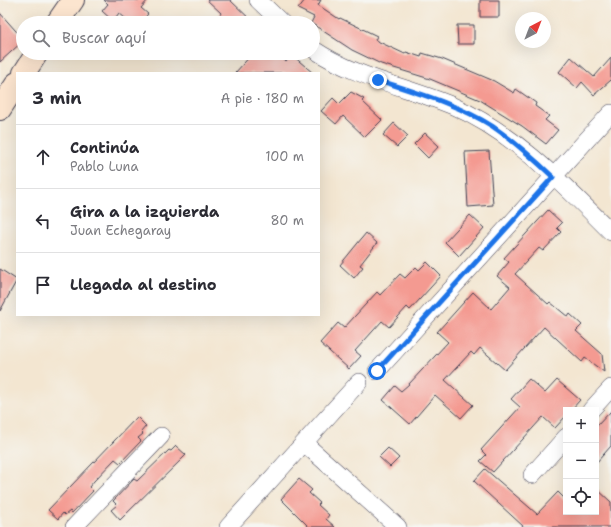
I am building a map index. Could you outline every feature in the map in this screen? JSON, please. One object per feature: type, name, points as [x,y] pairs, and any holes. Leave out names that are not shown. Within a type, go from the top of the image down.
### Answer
[{"type":"street","points":[[62,16],[73,0]]},
{"type":"street","points":[[266,3],[276,16]]},
{"type":"street","points":[[320,52],[347,69],[434,99],[472,115],[509,138],[611,232]]},
{"type":"street","points":[[25,72],[32,60]]},
{"type":"street","points":[[0,108],[16,84]]},
{"type":"street","points":[[377,371],[611,113]]},
{"type":"street","points":[[228,527],[359,382]]},
{"type":"street","points":[[594,407],[611,388]]},
{"type":"street","points":[[74,527],[161,436]]},
{"type":"street","points":[[532,475],[563,440]]},
{"type":"street","points":[[304,443],[398,527]]},
{"type":"building","points":[[104,0],[148,0],[141,8],[148,14],[146,16],[123,16],[119,13],[117,16],[108,16],[102,11],[108,4]]},
{"type":"building","points":[[207,0],[230,0],[247,16],[219,16],[221,13]]},
{"type":"building","points":[[305,0],[321,0],[318,5],[339,19],[340,18],[377,36],[375,40],[405,54],[406,52],[421,57],[422,53],[442,59],[494,81],[514,93],[516,89],[536,103],[535,106],[549,116],[545,120],[558,130],[546,144],[522,126],[480,100],[430,79],[381,64],[352,50],[320,29],[320,16],[312,16],[298,9]]},
{"type":"building","points":[[480,0],[499,0],[499,17],[480,17]]},
{"type":"building","points":[[0,13],[16,31],[16,47],[0,62]]},
{"type":"building","points":[[457,25],[474,25],[474,44],[458,44]]},
{"type":"building","points":[[571,57],[594,77],[611,58],[611,80],[594,95],[582,82],[577,88],[559,72]]},
{"type":"building","points":[[247,60],[284,60],[286,62],[288,60],[298,60],[312,72],[236,72]]},
{"type":"building","points":[[351,92],[364,99],[362,101],[382,120],[365,137],[343,116],[336,124],[321,111],[333,98],[339,104]]},
{"type":"building","points":[[394,123],[408,136],[397,147],[383,135]]},
{"type":"building","points":[[425,133],[439,146],[428,158],[414,144]]},
{"type":"building","points":[[489,151],[493,205],[468,207],[465,152]]},
{"type":"building","points":[[548,210],[562,223],[557,228],[561,232],[543,251],[539,248],[515,274],[548,304],[550,302],[568,317],[570,314],[582,325],[576,331],[602,354],[604,372],[585,358],[582,362],[544,327],[505,370],[480,348],[474,355],[471,352],[445,380],[473,405],[461,418],[435,395],[410,424],[383,400],[395,386],[401,391],[409,384],[448,342],[437,332],[473,292],[491,309],[510,287],[497,276],[509,262],[504,258]]},
{"type":"building","points":[[470,215],[484,228],[459,256],[445,242]]},
{"type":"building","points":[[366,233],[377,243],[360,265],[363,267],[354,278],[340,265]]},
{"type":"building","points":[[427,262],[441,276],[410,310],[407,307],[389,327],[382,321],[355,351],[361,356],[349,369],[320,343],[338,323],[344,328],[377,292],[380,295],[400,274],[405,278],[416,267],[419,270]]},
{"type":"building","points":[[0,269],[16,279],[16,282],[0,311]]},
{"type":"building","points":[[529,379],[545,393],[557,380],[580,400],[574,407],[563,407],[563,419],[555,428],[543,417],[493,472],[480,461],[486,455],[481,450],[520,407],[511,399]]},
{"type":"building","points":[[611,411],[611,446],[599,460],[599,443],[599,424]]},
{"type":"building","points":[[137,417],[146,426],[141,432],[143,434],[138,438],[141,441],[120,463],[115,459],[89,487],[93,491],[72,513],[70,511],[65,515],[63,513],[58,519],[48,510]]},
{"type":"building","points":[[176,446],[186,455],[120,520],[111,510],[117,505],[113,501],[134,479],[137,481],[169,450],[171,451]]},
{"type":"building","points":[[388,448],[399,458],[390,467],[379,457]]},
{"type":"building","points":[[485,469],[537,514],[558,492],[563,497],[563,515],[599,515],[599,491],[611,502],[611,527],[524,527],[474,481]]},
{"type":"building","points":[[299,479],[312,490],[309,493],[320,503],[318,505],[329,515],[326,519],[335,527],[309,527],[281,499]]},
{"type":"route","points":[[377,371],[553,177],[509,138],[472,115],[454,106],[378,80]]}]
